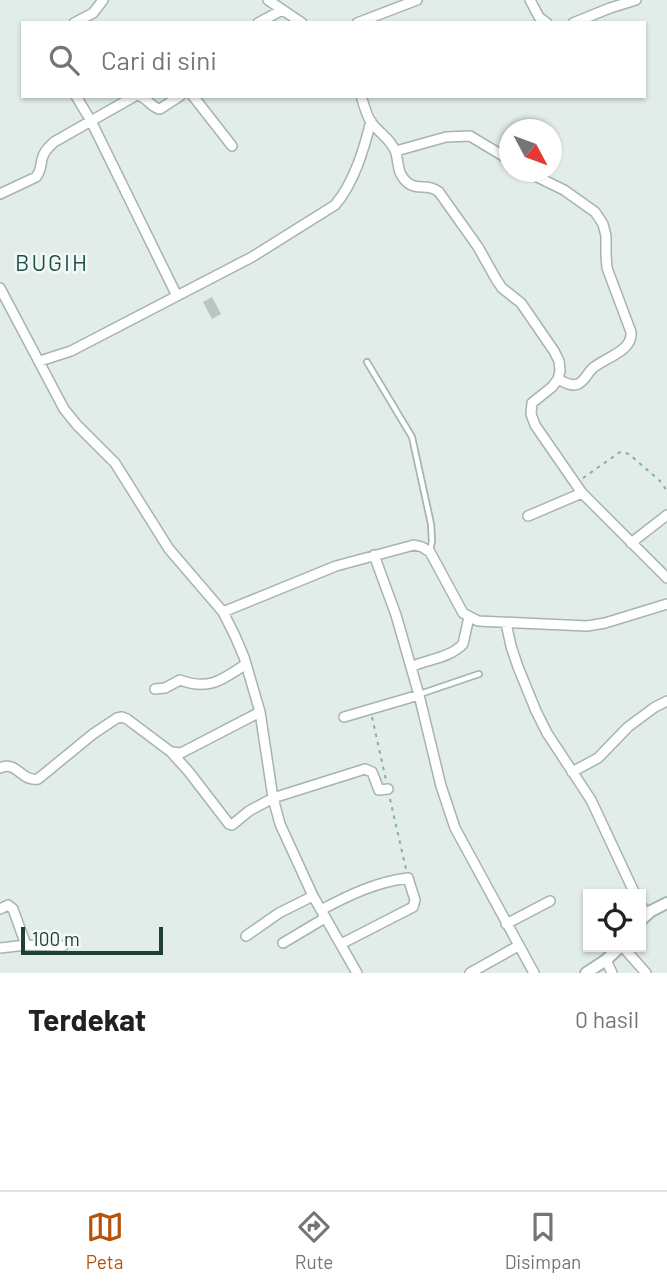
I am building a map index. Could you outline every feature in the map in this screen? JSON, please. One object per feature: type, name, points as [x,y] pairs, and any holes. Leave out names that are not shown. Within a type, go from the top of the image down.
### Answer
[{"type":"street","points":[[78,21],[93,13],[103,0]]},
{"type":"street","points":[[268,0],[299,21]]},
{"type":"street","points":[[362,21],[417,0]]},
{"type":"street","points":[[530,0],[539,17],[544,21]]},
{"type":"street","points":[[578,21],[636,0]]},
{"type":"street","points":[[262,21],[282,10]]},
{"type":"street","points":[[77,98],[177,296]]},
{"type":"street","points":[[0,194],[36,177],[40,173],[42,157],[54,142],[134,98]]},
{"type":"street","points":[[146,98],[156,108],[160,108],[177,98]]},
{"type":"street","points":[[196,98],[232,146]]},
{"type":"street","points":[[362,98],[371,121],[396,151],[400,174],[408,183],[417,187],[433,187],[439,192],[478,247],[502,288],[521,303],[554,351],[559,361],[558,380],[532,403],[531,414],[535,425],[582,493],[667,578]]},
{"type":"street","points":[[40,362],[71,351],[252,257],[335,205],[343,196],[354,174],[371,121]]},
{"type":"street","points":[[396,151],[446,137],[470,136],[499,154]]},
{"type":"street","points":[[548,182],[595,212],[603,224],[607,268],[632,338],[624,348],[595,366],[580,383],[570,385],[558,380]]},
{"type":"street","points":[[0,288],[64,409],[115,463],[169,549],[223,612],[235,635],[260,712],[273,798],[280,824],[313,896],[357,973]]},
{"type":"street","points":[[528,516],[582,493]]},
{"type":"street","points":[[631,542],[667,514]]},
{"type":"street","points":[[223,612],[336,566],[414,545],[430,552],[464,613],[478,621],[587,626],[667,604]]},
{"type":"street","points":[[374,555],[397,615],[441,786],[455,828],[534,973]]},
{"type":"street","points":[[411,667],[460,648],[470,617]]},
{"type":"street","points":[[506,623],[511,646],[536,711],[547,733],[591,800],[633,889]]},
{"type":"street","points":[[155,689],[169,687],[180,680],[206,685],[219,682],[246,664]]},
{"type":"street","points":[[344,717],[419,695]]},
{"type":"street","points":[[572,772],[598,758],[628,727],[667,701]]},
{"type":"street","points":[[171,752],[181,753],[260,712]]},
{"type":"street","points":[[0,768],[9,766],[29,779],[38,779],[93,734],[122,717],[171,752],[232,825],[249,811],[273,798],[365,769],[372,772],[379,790],[388,789]]},
{"type":"street","points":[[283,943],[350,895],[377,884],[408,878],[415,900],[413,907],[341,944]]},
{"type":"street","points":[[246,936],[279,913],[313,896]]},
{"type":"street","points":[[506,924],[550,901]]},
{"type":"street","points":[[646,911],[667,903]]},
{"type":"street","points":[[0,909],[8,905],[13,909],[26,945]]},
{"type":"street","points":[[0,947],[63,946]]},
{"type":"street","points":[[470,973],[518,946]]},
{"type":"street","points":[[586,973],[616,952]]},
{"type":"street","points":[[627,952],[646,973]]},
{"type":"street","points":[[606,960],[612,973]]},
{"type":"lane","points":[[367,362],[412,437],[431,524],[430,552]]},
{"type":"lane","points":[[419,695],[479,674]]},
{"type":"path","points":[[575,484],[620,452],[624,452],[660,481],[667,491]]},
{"type":"building","points":[[212,297],[221,314],[212,319],[203,302]]},
{"type":"district","name":"BUGIH","points":[[52,262]]}]
